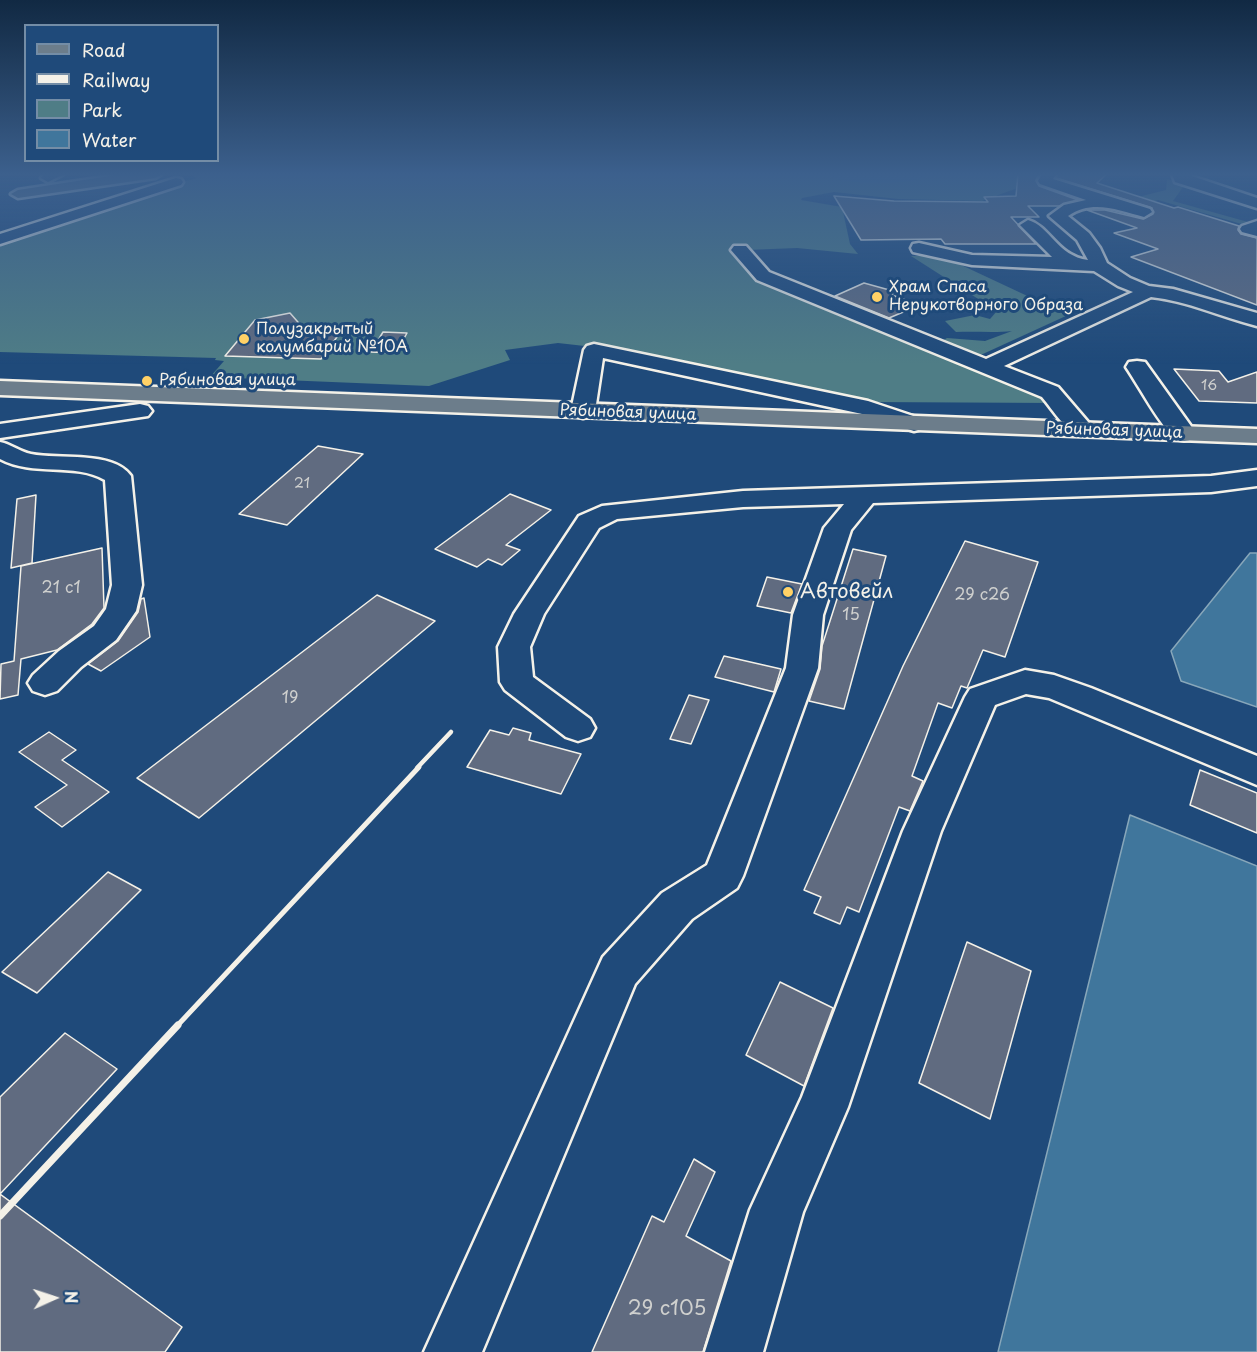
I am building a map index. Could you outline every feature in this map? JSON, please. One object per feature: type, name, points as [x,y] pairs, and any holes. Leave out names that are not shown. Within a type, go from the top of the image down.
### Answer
[{"type":"main road","name":"Рябиновая улица","points":[[0,388],[1257,436]]},
{"type":"main road","name":"Рябиновая улица","points":[[0,406],[1257,451]]},
{"type":"lane","points":[[1040,237],[1071,263]]},
{"type":"lane","points":[[1086,237],[1094,251],[1099,266]]},
{"type":"lane","points":[[920,248],[972,260],[1099,266],[1183,315]]},
{"type":"lane","points":[[740,250],[763,276],[787,287],[1050,392],[1082,429]]},
{"type":"lane","points":[[987,366],[1144,293],[1166,293],[1234,311],[1257,320]]},
{"type":"lane","points":[[584,411],[594,350],[868,408],[914,424]]},
{"type":"lane","points":[[1137,368],[1185,434]]},
{"type":"lane","points":[[0,431],[140,411]]},
{"type":"lane","points":[[0,449],[10,457],[39,464],[93,466],[110,470],[118,476],[127,585],[121,611],[105,633],[70,659],[45,683]]},
{"type":"lane","points":[[578,728],[517,682],[514,647],[529,614],[589,522],[611,512],[742,499],[1211,484],[1257,478]]},
{"type":"lane","points":[[453,1352],[619,971],[677,906],[723,876],[802,668],[808,615],[838,528],[865,496]]},
{"type":"lane","points":[[734,1352],[777,1210],[823,1107],[922,831],[982,697],[1025,682],[1054,687],[1257,771]]},
{"type":"green space","points":[[12,237],[849,237],[850,244],[858,254],[797,248],[746,250],[783,289],[803,301],[926,351],[947,338],[985,341],[1012,331],[956,332],[945,321],[975,315],[990,319],[997,311],[911,256],[942,256],[1068,315],[961,364],[1057,403],[868,402],[629,351],[558,343],[505,350],[510,360],[429,386],[210,377],[224,361],[215,360],[216,358],[0,352],[0,241]]},
{"type":"water","points":[[1250,553],[1257,553],[1257,707],[1181,681],[1171,651]]},
{"type":"water","points":[[1130,815],[1257,866],[1257,1352],[998,1352]]},
{"type":"building","points":[[859,237],[1030,237],[1036,244],[945,244],[941,239],[861,240]]},
{"type":"building","points":[[1125,237],[1257,238],[1257,305],[1131,257],[1158,249]]},
{"type":"building","points":[[864,283],[893,291],[892,295],[920,305],[889,318],[835,296]]},
{"type":"building","points":[[290,313],[304,329],[342,330],[321,359],[225,356],[255,320]]},
{"type":"building","points":[[383,332],[407,333],[396,353],[371,352]]},
{"type":"building","points":[[1174,369],[1219,371],[1228,382],[1257,372],[1257,403],[1199,401]]},
{"type":"building","points":[[318,446],[363,454],[287,525],[239,514]]},
{"type":"building","points":[[510,494],[551,510],[506,545],[520,550],[502,565],[488,559],[477,567],[435,549]]},
{"type":"building","points":[[36,495],[32,563],[11,568],[17,499]]},
{"type":"building","points":[[965,541],[1038,562],[1005,657],[983,650],[967,688],[961,686],[952,708],[938,703],[912,776],[923,781],[910,811],[899,807],[859,912],[847,907],[840,924],[814,913],[821,897],[804,890],[903,666]]},
{"type":"building","points":[[102,548],[104,608],[92,624],[57,650],[21,659],[18,695],[0,699],[1,664],[14,661],[21,566]]},
{"type":"building","points":[[853,549],[886,556],[844,709],[809,701],[820,669],[822,646]]},
{"type":"building","points":[[767,577],[802,584],[791,613],[757,606]]},
{"type":"building","points":[[377,595],[435,621],[199,818],[137,778]]},
{"type":"building","points":[[144,598],[150,637],[101,671],[88,664],[118,641],[138,612],[141,599]]},
{"type":"building","points":[[724,656],[781,669],[774,692],[715,677]]},
{"type":"building","points":[[689,695],[709,700],[691,744],[670,739]]},
{"type":"building","points":[[513,728],[531,733],[529,740],[581,754],[561,794],[467,767],[490,730],[509,735]]},
{"type":"building","points":[[49,732],[76,750],[62,760],[109,792],[62,827],[35,807],[67,785],[19,752]]},
{"type":"building","points":[[1200,770],[1257,793],[1257,833],[1190,805]]},
{"type":"building","points":[[108,872],[141,890],[37,993],[2,972]]},
{"type":"building","points":[[967,942],[1031,971],[990,1119],[919,1083]]},
{"type":"building","points":[[780,982],[833,1008],[804,1086],[746,1055]]},
{"type":"building","points":[[65,1033],[117,1069],[0,1194],[0,1097]]},
{"type":"building","points":[[694,1159],[715,1172],[686,1236],[731,1261],[703,1352],[592,1352],[652,1216],[664,1222]]},
{"type":"building","points":[[0,1194],[182,1327],[165,1352],[0,1352]]},
{"type":"railway","points":[[417,768],[451,732]]},
{"type":"railway","points":[[177,1026],[419,767]]},
{"type":"railway","points":[[0,1216],[178,1025]]},
{"type":"place","name":"Храм Спаса Нерукотворного Образа","points":[[877,297]]},
{"type":"place","name":"Полузакрытый колумбарий №10А","points":[[244,339]]},
{"type":"place","name":"Рябиновая улица","points":[[147,381]]},
{"type":"place","name":"Автовейл","points":[[788,592]]}]
